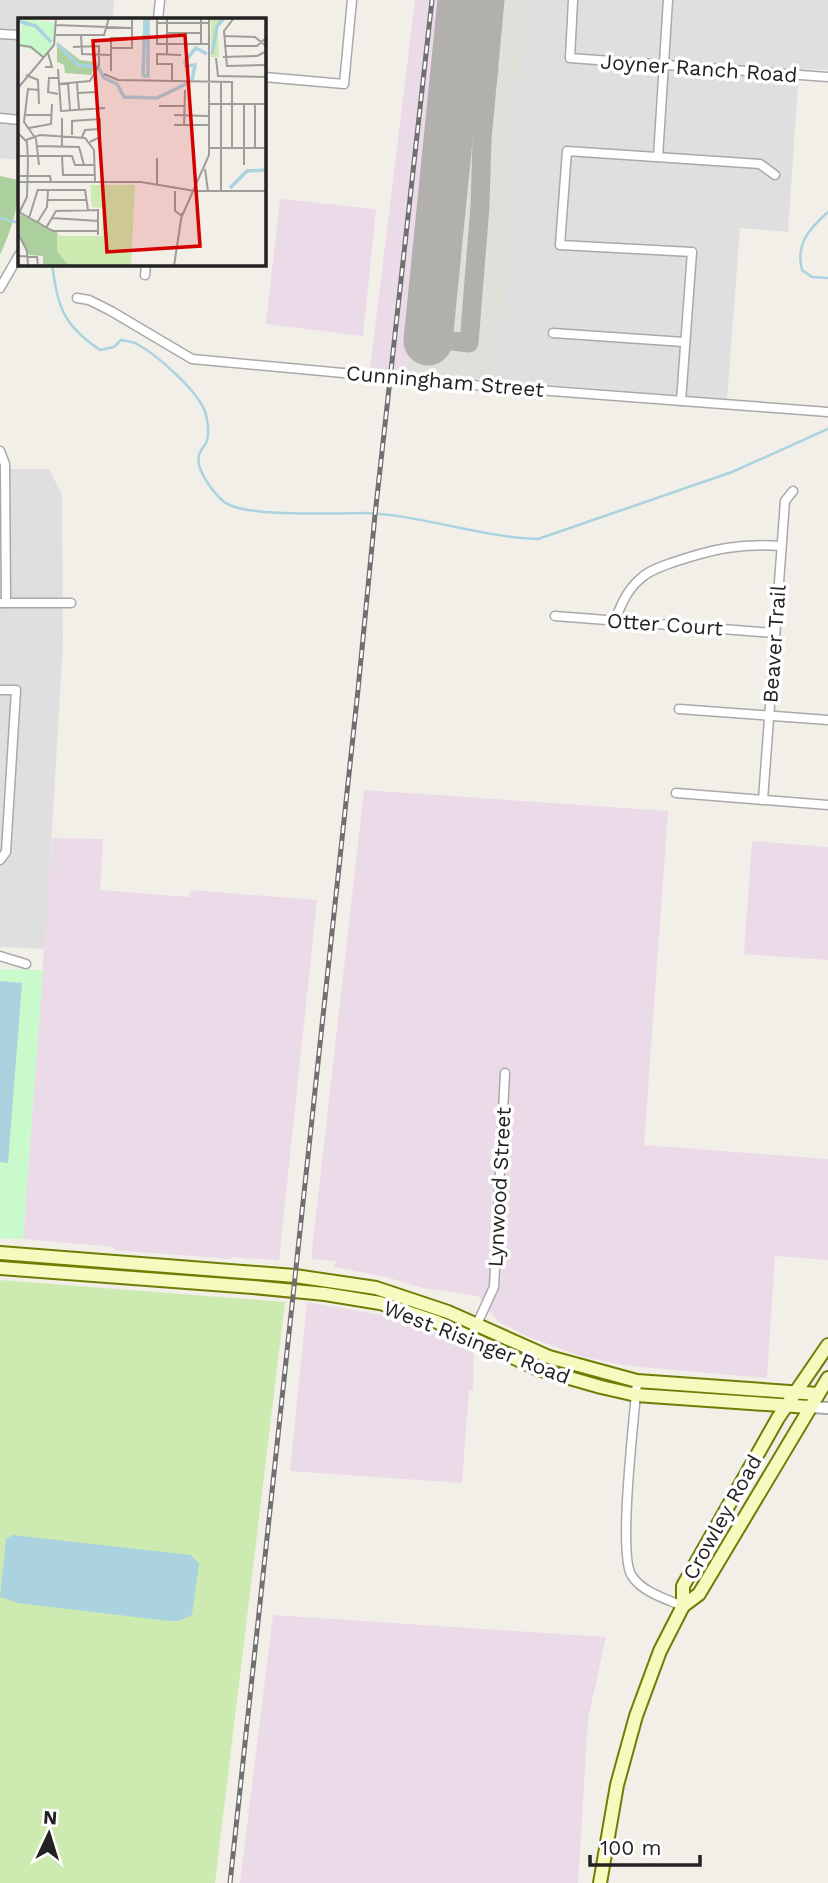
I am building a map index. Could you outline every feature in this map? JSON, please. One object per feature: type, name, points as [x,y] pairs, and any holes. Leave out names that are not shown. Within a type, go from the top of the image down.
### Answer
[{"type":"main road","name":"West Risinger Road","points":[[0,1253],[343,1281],[409,1297],[549,1357],[637,1381],[823,1395]]},
{"type":"main road","points":[[18,1270],[28,1267],[82,1270],[90,1260]]},
{"type":"main road","name":"West Risinger Road","points":[[0,1268],[325,1294],[380,1303],[438,1322],[538,1369],[636,1395],[809,1407]]},
{"type":"main road","name":"Crowley Road","points":[[683,1606],[683,1586],[688,1576],[786,1405],[828,1345]]},
{"type":"main road","name":"Crowley Road","points":[[683,1606],[699,1594],[809,1407],[823,1395],[828,1378]]},
{"type":"main road","points":[[600,1883],[617,1785],[636,1716],[660,1651],[683,1606]]},
{"type":"street","points":[[158,18],[160,0]]},
{"type":"street","points":[[266,77],[344,84],[352,0]]},
{"type":"street","name":"Joyner Ranch Road","points":[[573,0],[570,58],[828,77]]},
{"type":"street","points":[[658,157],[668,0]]},
{"type":"street","points":[[0,34],[18,35]]},
{"type":"street","points":[[0,118],[18,120]]},
{"type":"street","points":[[681,401],[692,252],[560,245],[567,151],[760,164],[775,175]]},
{"type":"street","points":[[0,288],[18,258]]},
{"type":"street","points":[[145,275],[146,266]]},
{"type":"street","name":"Cunningham Street","points":[[77,298],[89,300],[111,311],[192,359],[828,412]]},
{"type":"street","points":[[553,333],[684,342]]},
{"type":"street","points":[[0,451],[5,464],[3,603],[71,603]]},
{"type":"street","name":"Beaver Trail","points":[[763,800],[785,501],[793,491]]},
{"type":"street","points":[[615,620],[630,589],[654,570],[733,545],[781,546]]},
{"type":"street","name":"Otter Court","points":[[555,616],[775,633]]},
{"type":"street","points":[[0,690],[16,690],[6,852],[0,860]]},
{"type":"street","points":[[679,709],[828,720]]},
{"type":"street","points":[[0,782],[11,783]]},
{"type":"street","points":[[676,793],[828,805]]},
{"type":"street","points":[[0,956],[26,964]]},
{"type":"street","name":"Lynwood Street","points":[[471,1337],[494,1287],[505,1073]]},
{"type":"street","points":[[637,1381],[626,1522],[628,1567],[631,1576],[641,1585],[683,1606]]},
{"type":"street","name":"West Risinger Road","points":[[809,1407],[828,1408]]},
{"type":"shaded area","points":[[0,0],[114,0],[113,18],[18,18],[18,160],[0,158]]},
{"type":"shaded area","points":[[415,0],[445,0],[406,373],[370,369]]},
{"type":"shaded area","points":[[445,0],[524,0],[498,381],[406,373]]},
{"type":"shaded area","points":[[524,0],[828,0],[828,70],[799,69],[788,232],[740,228],[727,399],[498,381]]},
{"type":"shaded area","points":[[280,199],[376,209],[363,336],[266,324]]},
{"type":"shaded area","points":[[0,469],[49,469],[62,495],[63,643],[45,949],[0,947]]},
{"type":"shaded area","points":[[364,790],[668,811],[644,1145],[828,1159],[828,1260],[775,1256],[767,1378],[629,1366],[583,1357],[526,1336],[497,1321],[478,1296],[423,1288],[386,1277],[334,1267],[336,1261],[311,1259]]},
{"type":"shaded area","points":[[52,838],[103,839],[100,890],[189,897],[191,890],[317,900],[279,1260],[114,1250],[114,1247],[23,1239]]},
{"type":"shaded area","points":[[752,841],[828,847],[828,960],[744,954]]},
{"type":"shaded area","points":[[307,1302],[382,1315],[430,1331],[474,1353],[473,1390],[469,1390],[462,1483],[290,1471]]},
{"type":"shaded area","points":[[273,1615],[606,1637],[588,1719],[578,1883],[240,1883]]},
{"type":"green space","points":[[0,176],[18,180],[18,200],[14,219],[0,255]]},
{"type":"green space","points":[[0,969],[43,970],[23,1239],[0,1239]]},
{"type":"green space","points":[[0,1280],[285,1302],[215,1883],[0,1883]]},
{"type":"water","points":[[0,981],[22,983],[8,1163],[0,1162]]},
{"type":"water","points":[[13,1535],[191,1555],[199,1564],[192,1615],[179,1621],[169,1621],[18,1603],[0,1597],[6,1539]]},
{"type":"waterway","points":[[828,212],[806,237],[802,244],[800,261],[802,270],[812,277],[828,278]]},
{"type":"waterway","points":[[0,218],[18,223]]},
{"type":"waterway","points":[[52,266],[60,304],[78,332],[100,350],[114,347],[121,340],[137,344],[166,365],[196,396],[208,424],[207,441],[200,451],[198,461],[202,473],[223,501],[249,510],[386,515],[538,539],[732,472],[828,429]]},
{"type":"taxiway","points":[[428,338],[469,343],[480,206],[482,139],[495,0]]},
{"type":"taxiway","points":[[455,68],[489,71]]},
{"type":"runway","points":[[428,341],[462,0]]},
{"type":"railway","points":[[230,1883],[432,0]]}]
